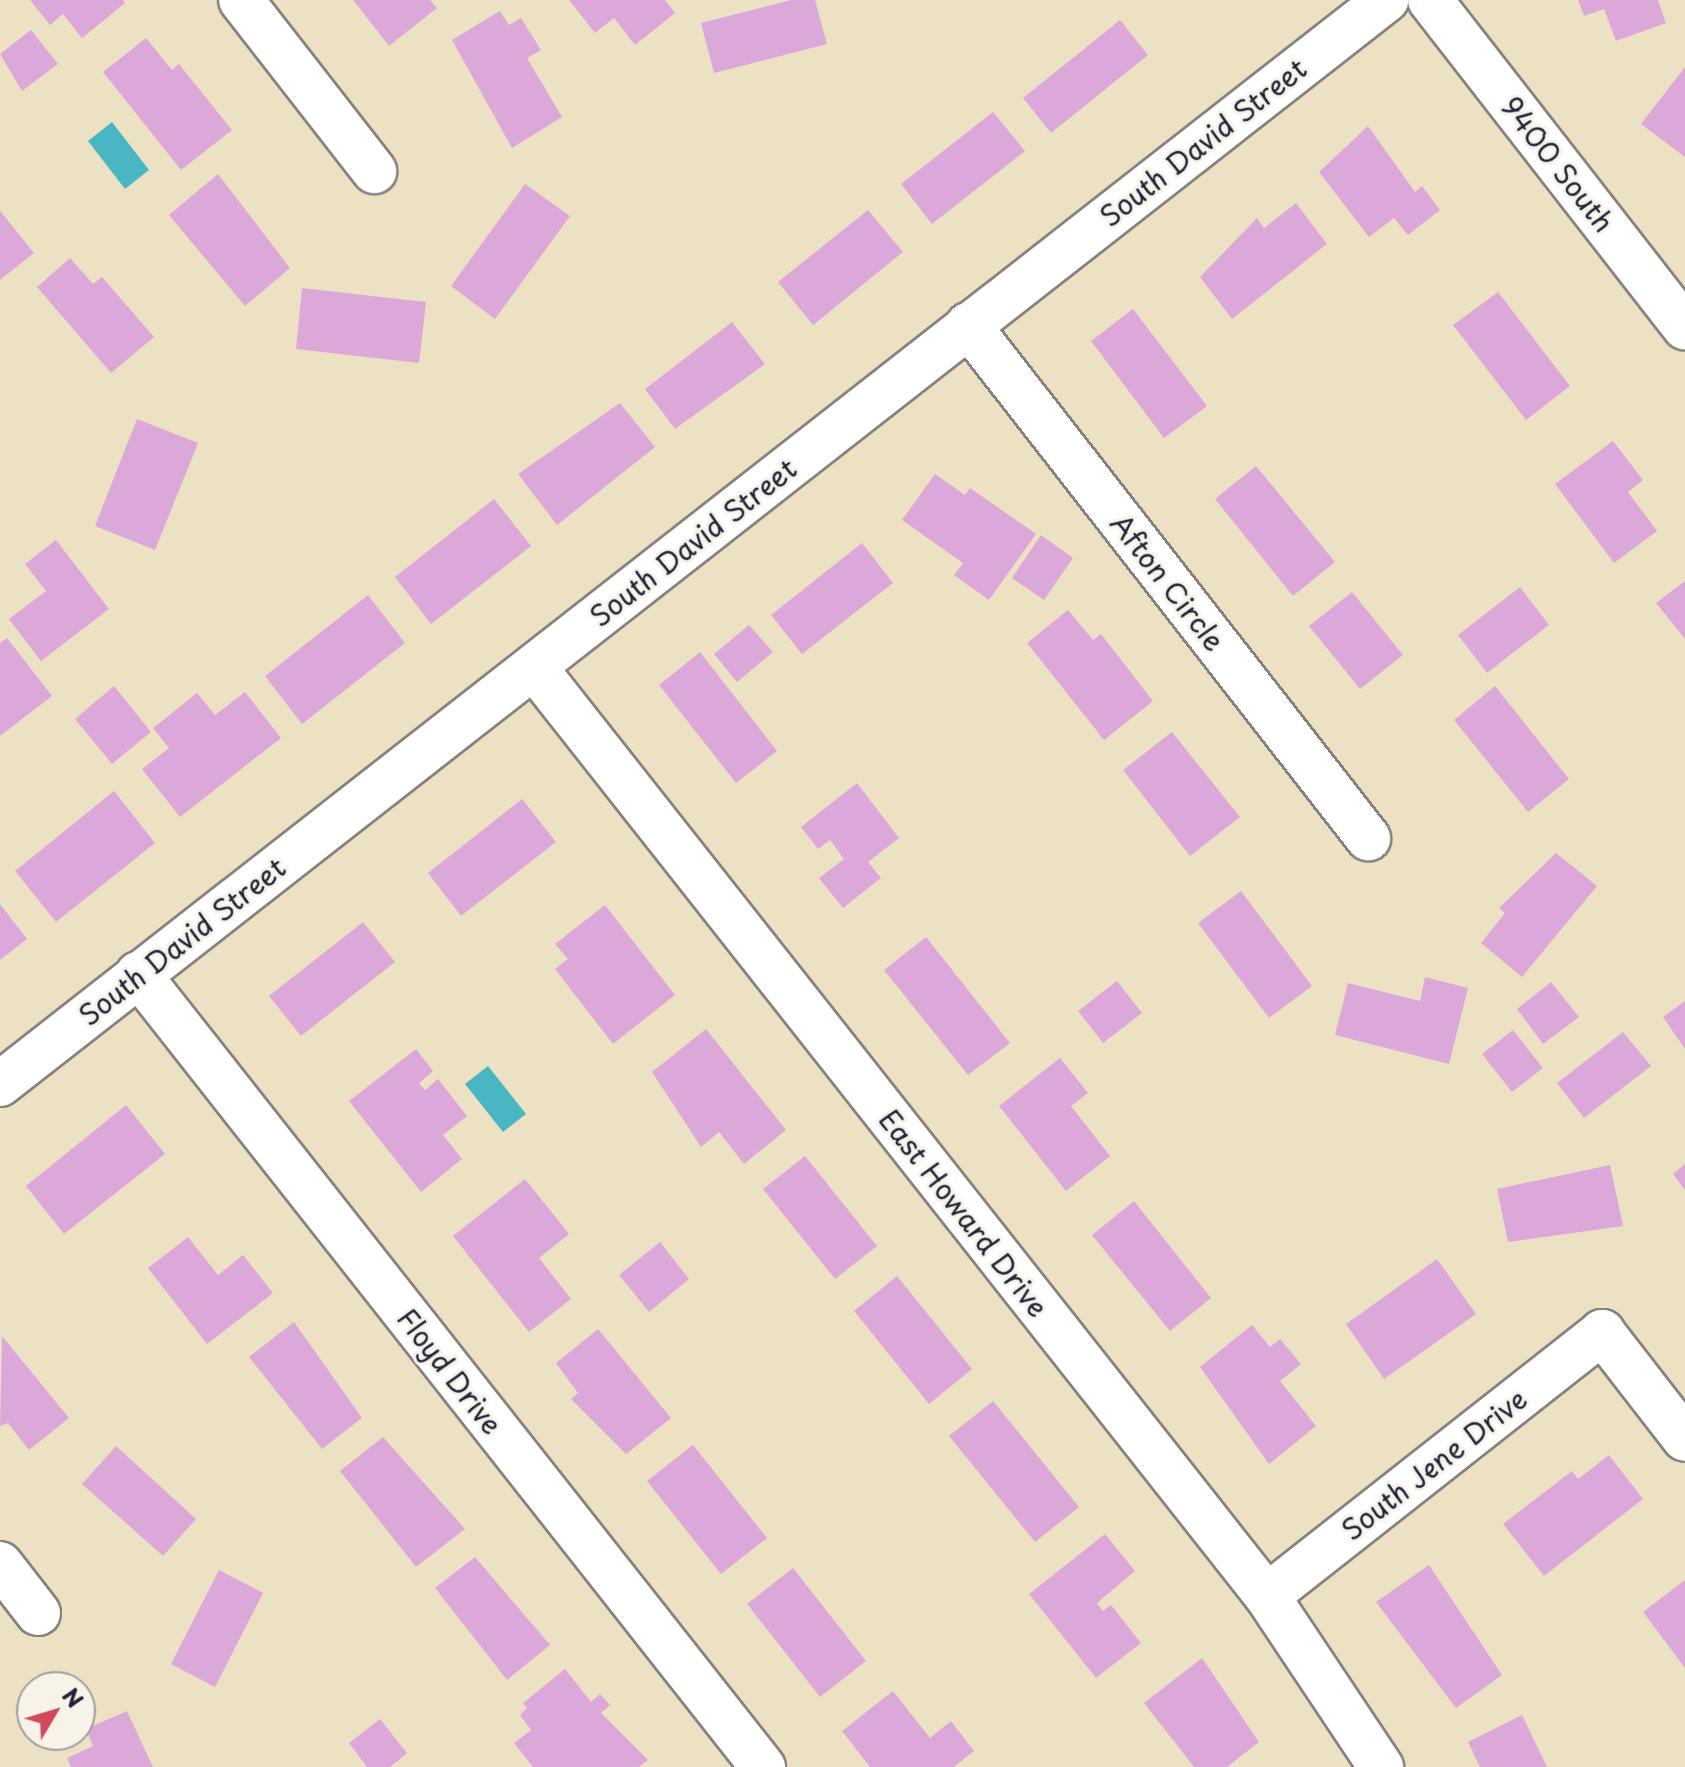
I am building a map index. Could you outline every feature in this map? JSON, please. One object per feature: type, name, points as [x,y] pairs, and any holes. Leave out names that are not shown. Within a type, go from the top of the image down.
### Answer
[{"type":"street","points":[[241,0],[374,171]]},
{"type":"street","name":"South David Street","points":[[0,1084],[1386,0]]},
{"type":"street","name":"9400 South","points":[[1430,0],[1685,328]]},
{"type":"street","name":"Afton Circle","points":[[968,325],[1368,838]]},
{"type":"street","name":"East Howard Drive","points":[[534,667],[1267,1596],[1381,1767]]},
{"type":"street","name":"Floyd Drive","points":[[138,974],[763,1767]]},
{"type":"street","name":"South Jene Drive","points":[[1267,1596],[1602,1332],[1685,1439]]},
{"type":"street","points":[[0,1564],[38,1613]]},
{"type":"water","points":[[112,122],[149,170],[125,189],[88,141]]},
{"type":"water","points":[[488,1066],[526,1114],[503,1132],[465,1084]]},
{"type":"building","points":[[30,0],[123,0],[125,3],[82,38],[63,14],[50,25]]},
{"type":"building","points":[[353,0],[430,0],[437,8],[389,46]]},
{"type":"building","points":[[569,0],[665,0],[675,13],[635,45],[614,18],[595,33]]},
{"type":"building","points":[[791,0],[815,0],[827,44],[714,73],[701,23]]},
{"type":"building","points":[[1578,0],[1658,0],[1666,23],[1616,41],[1604,9],[1584,16]]},
{"type":"building","points":[[500,11],[509,25],[521,18],[541,50],[527,58],[562,117],[512,148],[452,40]]},
{"type":"building","points":[[1120,20],[1148,55],[1051,133],[1023,98]]},
{"type":"building","points":[[31,30],[58,64],[22,91],[0,54]]},
{"type":"building","points":[[146,38],[172,70],[179,64],[232,130],[181,170],[103,72]]},
{"type":"building","points":[[1685,67],[1685,157],[1641,124]]},
{"type":"building","points":[[993,112],[1025,151],[932,224],[901,184]]},
{"type":"building","points":[[1368,126],[1415,192],[1422,186],[1440,210],[1408,235],[1394,218],[1369,237],[1319,172]]},
{"type":"building","points":[[218,174],[290,268],[245,306],[169,215]]},
{"type":"building","points":[[525,184],[570,216],[495,319],[451,286]]},
{"type":"building","points":[[1296,203],[1327,244],[1232,319],[1200,277],[1257,218],[1264,228]]},
{"type":"building","points":[[868,210],[903,252],[813,325],[778,282]]},
{"type":"building","points":[[0,211],[34,253],[0,280]]},
{"type":"building","points":[[70,258],[93,284],[102,277],[154,337],[111,373],[37,287]]},
{"type":"building","points":[[302,288],[426,302],[419,363],[296,349]]},
{"type":"building","points":[[1498,292],[1570,386],[1526,420],[1453,325]]},
{"type":"building","points":[[1133,309],[1207,406],[1164,438],[1091,341]]},
{"type":"building","points":[[732,322],[765,364],[675,429],[645,389]]},
{"type":"building","points":[[620,403],[655,447],[557,525],[518,474]]},
{"type":"building","points":[[137,419],[198,443],[155,550],[95,526]]},
{"type":"building","points":[[1613,441],[1643,480],[1628,492],[1657,531],[1614,563],[1555,484]]},
{"type":"building","points":[[1256,466],[1335,562],[1293,596],[1215,499]]},
{"type":"building","points":[[935,474],[965,495],[970,488],[1036,534],[989,600],[954,575],[963,563],[902,520]]},
{"type":"building","points":[[494,499],[531,546],[431,624],[395,577]]},
{"type":"building","points":[[1041,535],[1073,558],[1044,600],[1012,578]]},
{"type":"building","points":[[56,540],[109,609],[41,661],[9,619],[46,591],[25,564]]},
{"type":"building","points":[[862,543],[893,583],[802,654],[771,615]]},
{"type":"building","points":[[1685,581],[1685,639],[1656,603]]},
{"type":"building","points":[[1520,587],[1549,625],[1487,673],[1458,635]]},
{"type":"building","points":[[1352,592],[1403,655],[1360,689],[1309,626]]},
{"type":"building","points":[[368,595],[405,643],[302,724],[265,676]]},
{"type":"building","points":[[1068,610],[1093,640],[1101,634],[1153,701],[1104,740],[1027,643]]},
{"type":"building","points":[[749,625],[773,652],[737,682],[714,654]]},
{"type":"building","points":[[7,638],[52,696],[0,736],[0,643]]},
{"type":"building","points":[[700,652],[777,751],[736,783],[659,685]]},
{"type":"building","points":[[114,686],[151,732],[112,764],[75,719]]},
{"type":"building","points":[[1495,686],[1569,779],[1528,812],[1454,720]]},
{"type":"building","points":[[245,692],[281,738],[180,817],[142,769],[169,748],[153,728],[197,693],[215,715]]},
{"type":"building","points":[[1172,732],[1240,817],[1190,856],[1123,770]]},
{"type":"building","points":[[857,783],[899,838],[868,862],[881,878],[843,908],[819,878],[844,859],[830,840],[818,849],[801,827]]},
{"type":"building","points":[[114,791],[155,843],[56,922],[15,871]]},
{"type":"building","points":[[522,799],[556,842],[461,916],[428,873]]},
{"type":"building","points":[[1556,853],[1597,886],[1522,977],[1481,943],[1505,913],[1499,908]]},
{"type":"building","points":[[1241,891],[1312,986],[1269,1018],[1198,923]]},
{"type":"building","points":[[0,904],[27,939],[0,960]]},
{"type":"building","points":[[605,905],[675,995],[613,1044],[555,969],[568,959],[555,944]]},
{"type":"building","points":[[363,922],[395,962],[301,1036],[269,996]]},
{"type":"building","points":[[926,937],[1010,1043],[968,1075],[884,970]]},
{"type":"building","points":[[1425,977],[1468,988],[1449,1064],[1335,1035],[1348,983],[1420,1001]]},
{"type":"building","points":[[1117,981],[1142,1013],[1103,1043],[1078,1011]]},
{"type":"building","points":[[1551,982],[1579,1017],[1543,1044],[1517,1009]]},
{"type":"building","points":[[1685,1001],[1685,1049],[1663,1017]]},
{"type":"building","points":[[706,1029],[786,1130],[744,1164],[719,1132],[701,1147],[652,1072]]},
{"type":"building","points":[[1513,1030],[1543,1068],[1512,1092],[1482,1054]]},
{"type":"building","points":[[1623,1032],[1651,1066],[1584,1118],[1557,1083]]},
{"type":"building","points":[[416,1049],[433,1071],[419,1083],[425,1090],[438,1079],[467,1116],[443,1135],[462,1159],[421,1192],[349,1101]]},
{"type":"building","points":[[1060,1058],[1088,1093],[1071,1106],[1110,1156],[1066,1191],[999,1106]]},
{"type":"building","points":[[126,1105],[165,1154],[64,1234],[26,1186]]},
{"type":"building","points":[[805,1156],[877,1246],[835,1279],[763,1189]]},
{"type":"building","points":[[1685,1164],[1685,1190],[1673,1174]]},
{"type":"building","points":[[1610,1165],[1623,1226],[1508,1242],[1497,1189]]},
{"type":"building","points":[[525,1179],[569,1234],[539,1258],[571,1299],[529,1332],[453,1236]]},
{"type":"building","points":[[1134,1201],[1211,1298],[1170,1331],[1092,1235]]},
{"type":"building","points":[[188,1237],[218,1275],[243,1255],[273,1293],[207,1344],[148,1268]]},
{"type":"building","points":[[660,1242],[689,1279],[649,1312],[619,1275]]},
{"type":"building","points":[[1437,1259],[1476,1314],[1384,1379],[1346,1324]]},
{"type":"building","points":[[897,1276],[972,1369],[929,1404],[854,1311]]},
{"type":"building","points":[[294,1322],[362,1418],[322,1449],[249,1357]]},
{"type":"building","points":[[1252,1325],[1270,1347],[1280,1339],[1301,1364],[1280,1381],[1316,1426],[1269,1464],[1200,1367]]},
{"type":"building","points":[[598,1329],[671,1418],[626,1454],[571,1399],[578,1393],[556,1363]]},
{"type":"building","points":[[2,1336],[69,1418],[29,1450],[8,1423],[0,1426]]},
{"type":"building","points":[[993,1401],[1079,1507],[1035,1542],[949,1436]]},
{"type":"building","points":[[383,1437],[465,1529],[416,1567],[340,1471]]},
{"type":"building","points":[[693,1445],[767,1538],[721,1574],[647,1481]]},
{"type":"building","points":[[116,1446],[196,1519],[163,1556],[82,1484]]},
{"type":"building","points":[[1609,1455],[1643,1499],[1544,1576],[1503,1524],[1572,1471],[1578,1479]]},
{"type":"building","points":[[1105,1534],[1135,1571],[1097,1603],[1103,1611],[1111,1605],[1141,1643],[1096,1678],[1029,1594]]},
{"type":"building","points":[[475,1557],[550,1645],[507,1680],[435,1588]]},
{"type":"building","points":[[1429,1565],[1502,1675],[1456,1708],[1376,1602]]},
{"type":"building","points":[[793,1568],[866,1661],[820,1697],[747,1604]]},
{"type":"building","points":[[219,1570],[263,1593],[215,1687],[171,1664]]},
{"type":"building","points":[[1685,1580],[1685,1668],[1643,1612]]},
{"type":"building","points":[[1202,1658],[1259,1742],[1227,1767],[1194,1767],[1144,1703]]},
{"type":"building","points":[[565,1669],[591,1702],[600,1694],[610,1705],[601,1713],[648,1760],[639,1767],[533,1767],[514,1743],[531,1730],[520,1715],[527,1708],[523,1703]]},
{"type":"building","points":[[893,1691],[930,1738],[951,1721],[974,1751],[954,1767],[870,1767],[842,1731]]},
{"type":"building","points":[[127,1711],[153,1767],[71,1767],[67,1758],[82,1751],[96,1751],[96,1725]]},
{"type":"building","points":[[1522,1715],[1547,1767],[1480,1767],[1468,1742]]},
{"type":"building","points":[[380,1719],[407,1753],[390,1767],[367,1767],[349,1743]]}]
